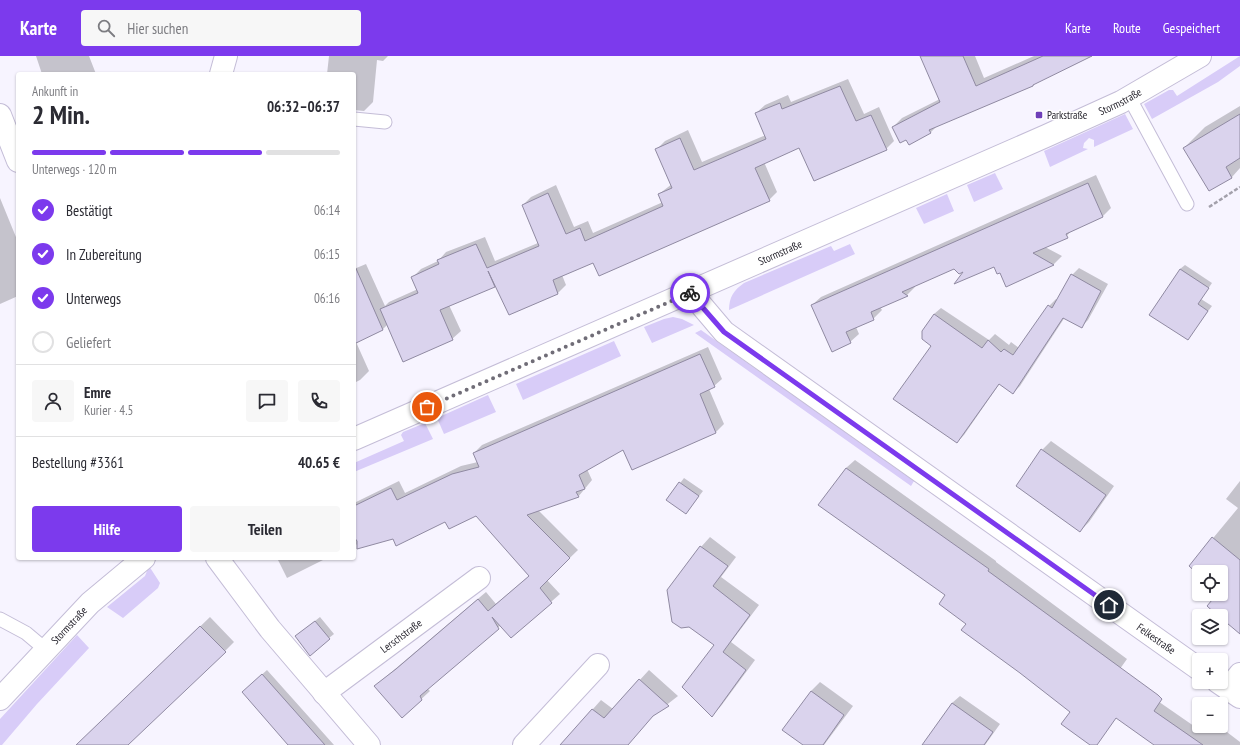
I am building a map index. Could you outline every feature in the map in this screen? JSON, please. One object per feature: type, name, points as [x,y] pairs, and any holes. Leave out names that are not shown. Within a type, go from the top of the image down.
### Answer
[{"type":"street","points":[[222,72],[226,56]]},
{"type":"street","name":"Stormstraße","points":[[356,438],[691,293],[1046,136],[1129,97],[1200,56]]},
{"type":"street","points":[[0,115],[16,156]]},
{"type":"street","name":"Felkestraße","points":[[691,293],[724,332],[1192,664]]},
{"type":"street","name":"Stormstraße","points":[[0,700],[45,649],[90,603],[142,560]]},
{"type":"street","points":[[218,560],[270,629],[369,745]]},
{"type":"street","name":"Lerschstraße","points":[[324,693],[479,578]]},
{"type":"street","points":[[524,745],[598,665]]},
{"type":"lane","points":[[1129,97],[1186,204]]},
{"type":"lane","points":[[356,119],[385,122]]},
{"type":"lane","points":[[0,619],[26,633],[45,649]]},
{"type":"shaded area","points":[[1240,56],[1240,66],[1218,82],[1152,119],[1144,104],[1169,90],[1173,90],[1177,96]]},
{"type":"shaded area","points":[[1125,114],[1133,129],[1094,147],[1094,140],[1089,138],[1084,143],[1083,148],[1088,149],[1050,167],[1044,151]]},
{"type":"shaded area","points":[[995,173],[1003,189],[974,202],[967,185]]},
{"type":"shaded area","points":[[947,194],[954,211],[924,224],[916,208]]},
{"type":"shaded area","points":[[850,244],[855,254],[729,310],[730,301],[733,294],[737,288],[744,283],[831,246],[834,251]]},
{"type":"shaded area","points":[[673,317],[682,319],[694,325],[652,343],[644,327]]},
{"type":"shaded area","points":[[701,330],[914,481],[911,486],[695,333]]},
{"type":"shaded area","points":[[614,341],[621,356],[523,400],[516,384]]},
{"type":"shaded area","points":[[488,395],[496,412],[444,434],[437,418]]},
{"type":"shaded area","points":[[425,423],[433,439],[356,471],[356,462],[404,441],[401,435],[403,432]]},
{"type":"shaded area","points":[[149,566],[160,583],[158,588],[123,618],[107,607],[145,576]]},
{"type":"shaded area","points":[[77,635],[89,648],[37,704],[2,745],[0,745],[0,719]]},
{"type":"building","points":[[920,56],[963,56],[976,86],[1043,56],[1092,56],[1033,86],[929,130],[931,133],[909,145],[906,140],[900,143],[892,127],[940,102]]},
{"type":"building","points":[[840,86],[856,121],[871,115],[887,150],[814,181],[799,148],[755,168],[770,201],[599,276],[593,263],[553,280],[558,294],[509,315],[488,271],[495,287],[440,310],[453,340],[403,362],[380,309],[418,293],[411,277],[439,264],[437,260],[476,244],[487,268],[539,246],[522,205],[548,193],[566,234],[580,228],[585,241],[663,206],[658,194],[672,188],[655,149],[680,138],[694,170],[766,139],[755,113],[780,103],[782,109]]},
{"type":"building","points":[[1240,114],[1240,158],[1226,167],[1232,178],[1209,191],[1183,148]]},
{"type":"building","points":[[1088,183],[1103,217],[1066,234],[1068,238],[1033,253],[1054,265],[1006,287],[1000,273],[997,274],[994,267],[954,284],[963,272],[959,274],[954,269],[902,292],[908,296],[871,312],[874,320],[846,332],[851,343],[832,352],[811,305]]},
{"type":"building","points":[[356,269],[383,330],[356,343]]},
{"type":"building","points":[[1180,269],[1209,288],[1198,304],[1208,311],[1188,340],[1149,315]]},
{"type":"building","points":[[1071,274],[1101,291],[1082,328],[1063,318],[1013,394],[999,384],[957,443],[893,399],[931,346],[922,339],[922,331],[934,314],[982,348],[988,340],[1001,352],[1004,349],[1013,355],[1048,305],[1052,308]]},
{"type":"building","points":[[700,354],[715,387],[700,394],[716,433],[632,470],[623,450],[579,475],[585,489],[576,492],[579,497],[527,515],[570,558],[540,588],[552,603],[511,638],[492,617],[499,629],[420,696],[422,700],[402,718],[374,686],[478,599],[488,611],[529,576],[476,516],[449,529],[445,522],[396,546],[393,539],[357,549],[356,505],[391,488],[397,500],[452,474],[479,467],[473,453]]},
{"type":"building","points":[[1041,449],[1106,495],[1080,532],[1016,486]]},
{"type":"building","points":[[846,468],[989,569],[988,571],[1158,695],[1162,699],[1154,711],[1203,745],[1154,745],[1116,718],[1097,745],[1090,745],[1061,724],[1070,712],[961,630],[966,624],[939,604],[945,595],[818,505]]},
{"type":"building","points":[[679,482],[699,496],[686,514],[666,500]]},
{"type":"building","points":[[1212,537],[1240,560],[1240,634],[1228,624],[1228,609],[1210,609],[1207,606],[1211,601],[1228,601],[1228,565],[1192,565],[1192,569],[1189,566]]},
{"type":"building","points":[[700,546],[728,566],[713,586],[750,615],[723,652],[746,670],[712,717],[682,687],[714,645],[689,627],[681,628],[672,622],[667,590]]},
{"type":"building","points":[[315,621],[330,639],[310,656],[295,636]]},
{"type":"building","points":[[200,626],[226,652],[128,745],[76,745]]},
{"type":"building","points":[[262,674],[325,745],[288,745],[242,692]]},
{"type":"building","points":[[639,679],[669,706],[653,716],[628,745],[560,745],[592,709],[604,718]]},
{"type":"building","points":[[811,691],[844,715],[823,745],[803,745],[782,730]]},
{"type":"building","points":[[952,703],[993,732],[984,745],[922,745]]},
{"type":"way so far","points":[[427,407],[690,293]]},
{"type":"place","name":"Parkstraße","points":[[1039,115]]},
{"type":"route","points":[[690,293],[724,332],[1109,605]]}]
